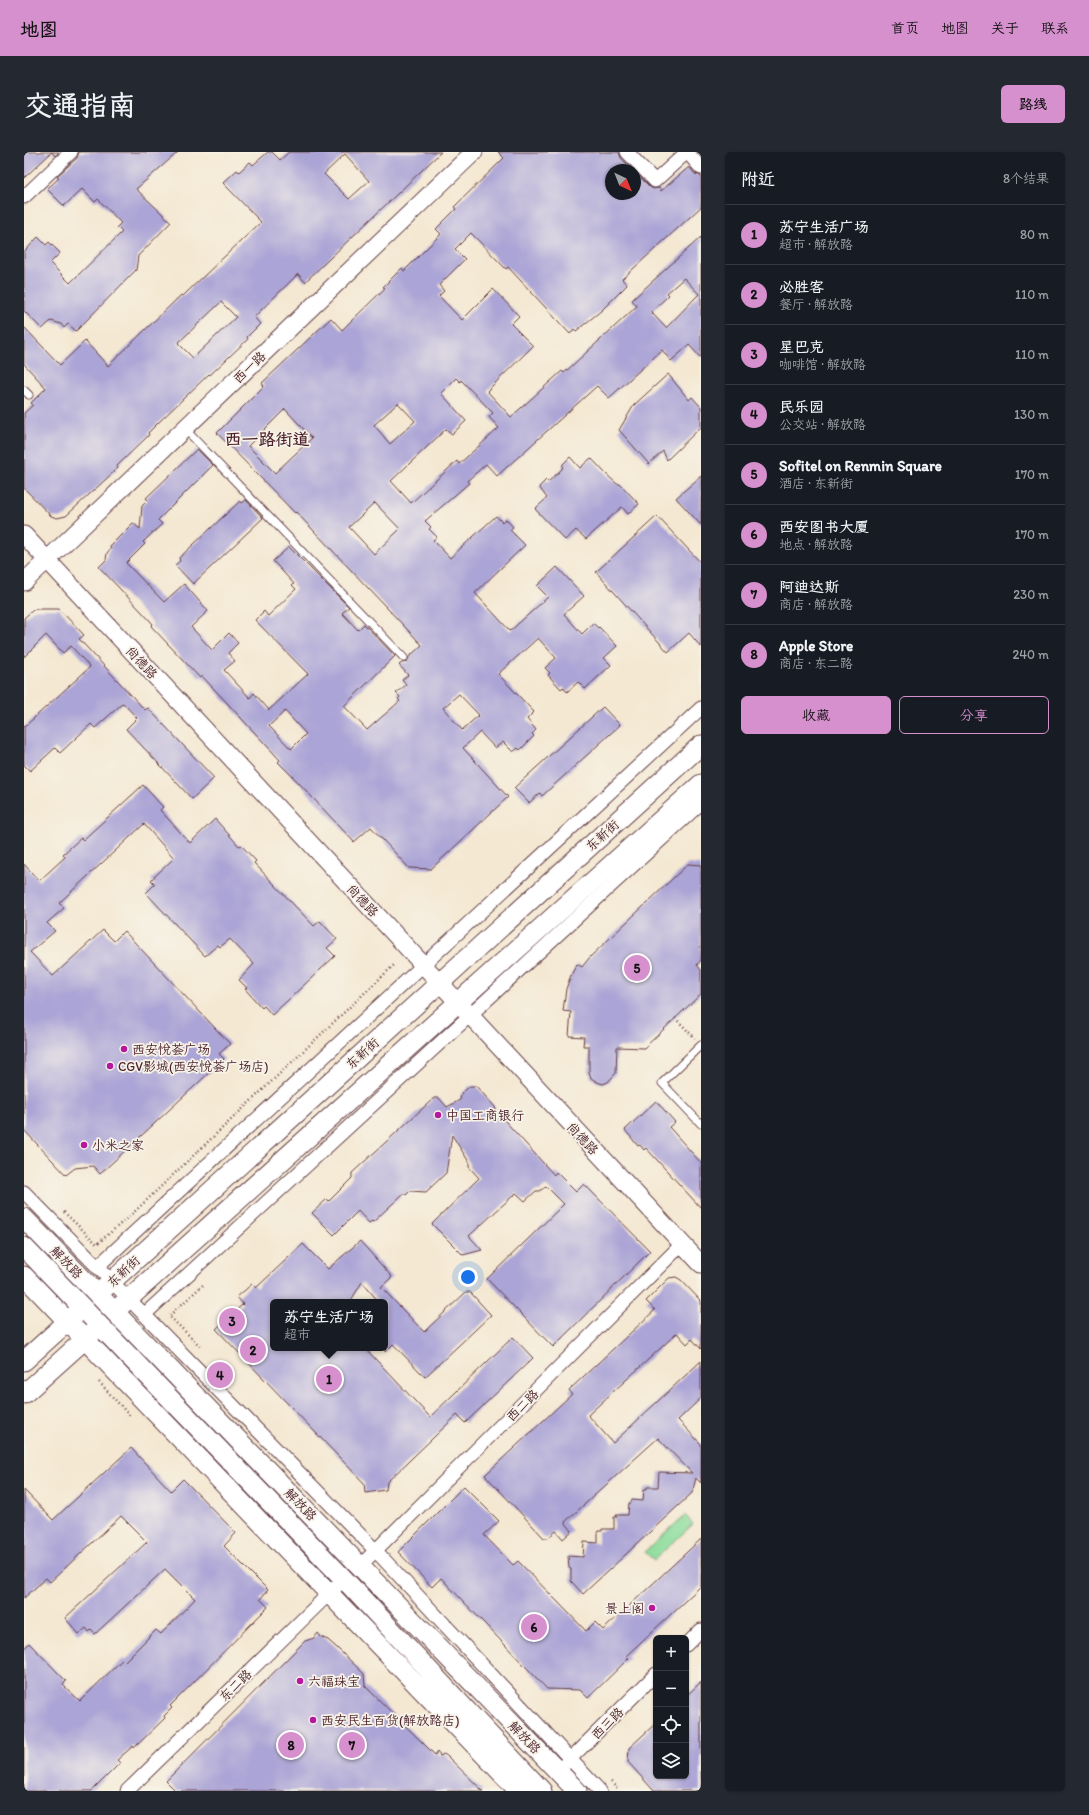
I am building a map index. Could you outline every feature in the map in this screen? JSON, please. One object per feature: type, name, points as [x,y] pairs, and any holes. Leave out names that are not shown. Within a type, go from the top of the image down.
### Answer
[{"type":"main road","name":"东新街","points":[[105,1288],[701,745]]},
{"type":"main road","name":"东新街","points":[[115,1311],[464,1010],[701,784]]},
{"type":"main road","name":"解放路","points":[[24,1218],[105,1288],[115,1311],[360,1566],[564,1765],[577,1791]]},
{"type":"main road","name":"解放路","points":[[24,1247],[344,1579],[542,1791]]},
{"type":"main road","points":[[24,1276],[519,1791]]},
{"type":"main road","name":"东新街","points":[[24,1361],[82,1308]]},
{"type":"main road","name":"东新街","points":[[24,1394],[100,1326]]},
{"type":"street","points":[[24,198],[71,152]]},
{"type":"street","name":"西一路","points":[[24,582],[474,152]]},
{"type":"street","points":[[627,152],[655,181],[687,152],[701,168]]},
{"type":"street","name":"尚德路","points":[[24,535],[701,1264]]},
{"type":"street","points":[[97,1267],[701,708]]},
{"type":"street","points":[[145,1314],[464,1010],[701,803]]},
{"type":"street","points":[[24,1192],[97,1267],[105,1288],[129,1299],[145,1314],[376,1551],[564,1765],[600,1791]]},
{"type":"street","name":"西二路","points":[[360,1566],[682,1244]]},
{"type":"street","name":"东新街","points":[[82,1308],[105,1288]]},
{"type":"street","name":"东新街","points":[[100,1326],[115,1311]]},
{"type":"street","name":"东二路","points":[[127,1791],[344,1579]]},
{"type":"street","points":[[689,1642],[701,1630]]},
{"type":"street","name":"西三路","points":[[564,1765],[653,1677]]},
{"type":"lane","points":[[185,428],[404,658]]},
{"type":"lane","points":[[698,1042],[662,1083],[701,1124]]},
{"type":"path","points":[[64,1212],[97,1244],[132,1214],[394,965]]},
{"type":"path","points":[[675,1018],[698,1042]]},
{"type":"path","points":[[200,1346],[170,1316],[204,1284]]},
{"type":"path","points":[[99,1382],[130,1416]]},
{"type":"green space","points":[[685,1515],[693,1524],[654,1560],[645,1552]]},
{"type":"building","points":[[24,152],[52,152],[24,178]]},
{"type":"building","points":[[52,152],[59,152],[55,156]]},
{"type":"building","points":[[79,152],[178,152],[136,189],[171,222],[138,256],[136,270],[76,331],[68,324],[64,328],[61,324],[51,321],[42,329],[24,311],[24,252],[38,237],[46,245],[49,242],[60,253],[50,263],[70,283],[122,232],[117,227],[121,223],[98,199],[95,202],[82,189],[64,206],[47,189],[59,178],[57,176],[77,158]]},
{"type":"building","points":[[268,152],[272,152],[280,160],[289,152],[441,152],[305,282],[298,274],[254,317],[260,324],[247,337],[248,339],[158,423],[148,433],[149,435],[117,466],[118,468],[66,516],[57,518],[51,516],[24,488],[24,413],[33,405],[31,403],[46,388],[24,364],[24,327],[60,365],[85,341],[108,366],[181,295],[183,296],[261,222],[223,183],[237,170],[239,172],[250,162],[253,165]],"holes":[[[345,154],[369,181],[349,199],[324,174]],[[221,302],[236,317],[193,358],[178,343]]]},
{"type":"building","points":[[498,152],[619,152],[621,158],[627,164],[605,164],[605,200],[641,200],[641,178],[653,189],[659,188],[661,191],[689,167],[695,174],[701,176],[701,207],[622,279],[627,285],[602,310],[576,331],[574,329],[570,334],[508,267],[506,269],[471,233],[455,249],[465,259],[439,285],[444,291],[439,296],[462,320],[493,289],[519,316],[511,324],[533,346],[487,391],[511,417],[562,371],[564,373],[637,306],[632,300],[701,237],[701,358],[689,345],[671,361],[662,350],[609,398],[597,386],[497,476],[486,464],[467,481],[469,483],[425,521],[431,527],[429,529],[437,537],[433,540],[450,558],[496,516],[502,522],[506,519],[513,527],[510,530],[525,545],[475,593],[510,631],[548,597],[537,586],[557,567],[584,596],[564,614],[582,634],[593,623],[598,628],[599,627],[617,646],[604,658],[611,665],[585,689],[578,682],[567,692],[563,687],[561,689],[548,675],[550,673],[545,668],[556,658],[538,638],[498,674],[534,712],[527,719],[536,730],[532,734],[534,736],[520,750],[518,748],[513,752],[503,742],[495,748],[480,732],[463,748],[508,797],[431,869],[409,868],[371,827],[354,842],[278,762],[280,760],[202,676],[200,678],[151,626],[153,624],[99,567],[106,560],[107,553],[111,548],[110,546],[133,523],[140,529],[142,506],[148,500],[146,498],[197,449],[213,465],[158,520],[162,524],[143,542],[145,544],[126,563],[164,602],[184,584],[208,611],[191,627],[212,650],[229,633],[238,643],[228,653],[235,661],[224,670],[250,698],[254,693],[269,710],[308,674],[255,620],[264,611],[268,616],[296,589],[292,585],[294,584],[273,561],[289,547],[349,607],[342,613],[358,630],[364,624],[395,656],[344,706],[367,730],[400,701],[398,699],[400,697],[396,693],[406,685],[402,680],[408,675],[399,665],[407,662],[409,657],[422,645],[296,512],[295,513],[217,433],[264,386],[262,383],[331,318],[342,330],[385,288],[383,287],[402,268],[404,271],[441,234],[436,229],[456,209],[454,207],[504,158]],"holes":[[[684,278],[699,294],[666,328],[651,312],[669,295],[667,293]],[[456,378],[460,382],[461,380],[493,413],[489,417],[499,428],[459,464],[457,461],[411,503],[391,481],[446,429],[452,434],[466,421],[441,393]],[[398,403],[415,421],[390,444],[374,425]],[[285,409],[312,438],[275,473],[248,446]],[[375,503],[400,529],[374,554],[349,527]],[[459,694],[479,715],[462,730],[443,708]],[[285,711],[306,734],[291,749],[269,726]]]},
{"type":"building","points":[[668,374],[689,400],[692,397],[701,407],[701,427],[667,460],[663,451],[649,464],[619,430],[634,405]]},
{"type":"building","points":[[570,457],[580,468],[591,458],[617,484],[620,484],[639,504],[628,514],[622,507],[586,539],[576,530],[565,540],[535,509],[547,498],[539,487],[546,480],[548,482],[562,469],[563,464]]},
{"type":"building","points":[[701,476],[701,525],[676,498]]},
{"type":"building","points":[[246,500],[263,518],[193,584],[175,565],[180,561],[179,558],[240,501],[242,503]]},
{"type":"building","points":[[657,516],[701,563],[701,647],[689,633],[668,652],[596,572]]},
{"type":"building","points":[[59,609],[84,635],[79,639],[145,710],[148,708],[214,778],[192,799],[126,729],[137,718],[123,703],[95,728],[91,724],[60,753],[55,748],[30,771],[24,765],[24,727],[90,667],[71,646],[63,653],[46,635],[24,657],[24,618],[33,610]]},
{"type":"building","points":[[603,707],[620,725],[542,796],[540,793],[529,803],[514,788]]},
{"type":"building","points":[[143,785],[163,807],[160,810],[190,843],[215,819],[239,846],[241,845],[256,861],[254,863],[314,926],[320,921],[337,939],[327,948],[335,956],[272,1015],[264,1006],[262,1008],[239,980],[254,964],[230,939],[220,947],[218,945],[205,956],[146,893],[155,884],[151,880],[174,858],[144,824],[59,903],[64,908],[47,923],[55,931],[30,952],[53,976],[103,930],[114,941],[124,931],[230,1044],[219,1054],[224,1059],[100,1174],[93,1166],[75,1168],[66,1175],[24,1130],[24,864],[39,881],[65,857],[63,854],[81,838],[83,840]]},
{"type":"building","points":[[688,864],[701,865],[701,960],[697,965],[701,970],[701,994],[644,1048],[617,1047],[616,1073],[608,1082],[603,1084],[597,1082],[591,1078],[589,1072],[589,1046],[583,1046],[584,1037],[569,1036],[571,1012],[563,1011],[566,989],[571,975],[577,964],[582,967],[590,957]]},
{"type":"building","points":[[470,1086],[476,1086],[495,1107],[496,1111],[554,1175],[556,1172],[576,1192],[584,1184],[650,1251],[553,1347],[487,1279],[564,1204],[546,1186],[540,1191],[536,1191],[525,1201],[516,1193],[469,1236],[482,1250],[463,1255],[432,1224],[479,1178],[469,1167],[469,1162],[452,1135],[446,1173],[426,1192],[410,1191],[406,1195],[404,1193],[373,1222],[372,1221],[369,1223],[358,1211],[334,1235],[312,1213],[327,1199],[329,1201],[352,1178],[352,1173],[434,1098],[439,1098],[447,1107],[460,1100],[461,1094]]},
{"type":"building","points":[[656,1101],[675,1122],[669,1127],[701,1163],[701,1208],[646,1148],[644,1150],[640,1145],[638,1146],[625,1130]]},
{"type":"building","points":[[360,1241],[392,1277],[381,1287],[424,1332],[466,1292],[470,1292],[491,1315],[425,1377],[393,1344],[388,1349],[388,1299],[376,1299],[362,1282],[352,1299],[270,1299],[270,1351],[368,1351],[430,1417],[513,1337],[533,1358],[465,1423],[457,1415],[387,1482],[386,1490],[365,1493],[364,1483],[216,1329],[243,1304],[237,1297],[252,1284],[256,1288],[303,1244],[328,1269]]},
{"type":"building","points":[[676,1277],[681,1280],[701,1301],[701,1349],[692,1339],[687,1344],[677,1333],[588,1415],[613,1443],[701,1361],[701,1398],[678,1420],[701,1444],[701,1483],[696,1478],[692,1493],[583,1594],[571,1581],[571,1569],[569,1568],[568,1556],[583,1557],[584,1542],[598,1543],[598,1531],[602,1531],[602,1529],[614,1529],[614,1517],[617,1517],[616,1515],[628,1515],[629,1503],[631,1503],[632,1500],[643,1501],[644,1489],[647,1489],[647,1487],[658,1487],[659,1472],[692,1473],[658,1438],[565,1522],[572,1531],[563,1539],[556,1531],[548,1538],[544,1538],[485,1475],[572,1394],[569,1390],[655,1310],[646,1301],[669,1278]]},
{"type":"building","points":[[131,1448],[171,1491],[183,1479],[236,1533],[224,1546],[268,1590],[260,1599],[268,1607],[170,1706],[172,1708],[164,1716],[165,1718],[134,1748],[133,1746],[117,1760],[120,1763],[92,1791],[24,1791],[24,1649],[29,1643],[66,1681],[63,1685],[80,1701],[123,1659],[125,1661],[156,1630],[161,1634],[195,1599],[165,1569],[95,1634],[91,1630],[89,1632],[86,1628],[79,1634],[65,1618],[147,1542],[121,1516],[50,1582],[46,1578],[24,1598],[24,1490],[53,1520]]},
{"type":"building","points":[[464,1486],[499,1521],[484,1535],[513,1565],[518,1561],[586,1631],[595,1622],[603,1630],[701,1539],[701,1586],[626,1656],[629,1658],[588,1698],[580,1690],[547,1689],[441,1578],[432,1587],[398,1552]]},
{"type":"building","name":"西安民生百货(解放路店)","points":[[318,1633],[321,1637],[328,1640],[336,1647],[364,1674],[365,1686],[435,1755],[437,1752],[440,1756],[444,1754],[448,1757],[483,1791],[176,1791],[166,1781],[305,1641],[314,1638]]},
{"type":"building","points":[[701,1682],[701,1791],[654,1791],[628,1762],[629,1748],[653,1726],[653,1779],[689,1779],[689,1693]]},
{"type":"place","name":"Sofitel on Renmin Square","points":[[637,968]]},
{"type":"place","name":"西安悦荟广场","points":[[124,1049]]},
{"type":"place","name":"CGV影城(西安悦荟广场店)","points":[[110,1066]]},
{"type":"place","name":"中国工商银行","points":[[438,1115]]},
{"type":"place","name":"小米之家","points":[[84,1145]]},
{"type":"place","name":"星巴克","points":[[232,1321]]},
{"type":"place","name":"必胜客","points":[[253,1350]]},
{"type":"place","name":"民乐园","points":[[220,1375]]},
{"type":"place","name":"苏宁生活广场","points":[[329,1379]]},
{"type":"place","name":"景上阁","points":[[652,1608]]},
{"type":"place","name":"西安图书大厦","points":[[534,1627]]},
{"type":"place","name":"六福珠宝","points":[[300,1681]]},
{"type":"place","name":"西安民生百货(解放路店)","points":[[313,1720]]},
{"type":"place","name":"Apple Store","points":[[291,1745]]},
{"type":"place","name":"阿迪达斯","points":[[352,1745]]},
{"type":"district","name":"西一路街道","points":[[267,439]]}]
